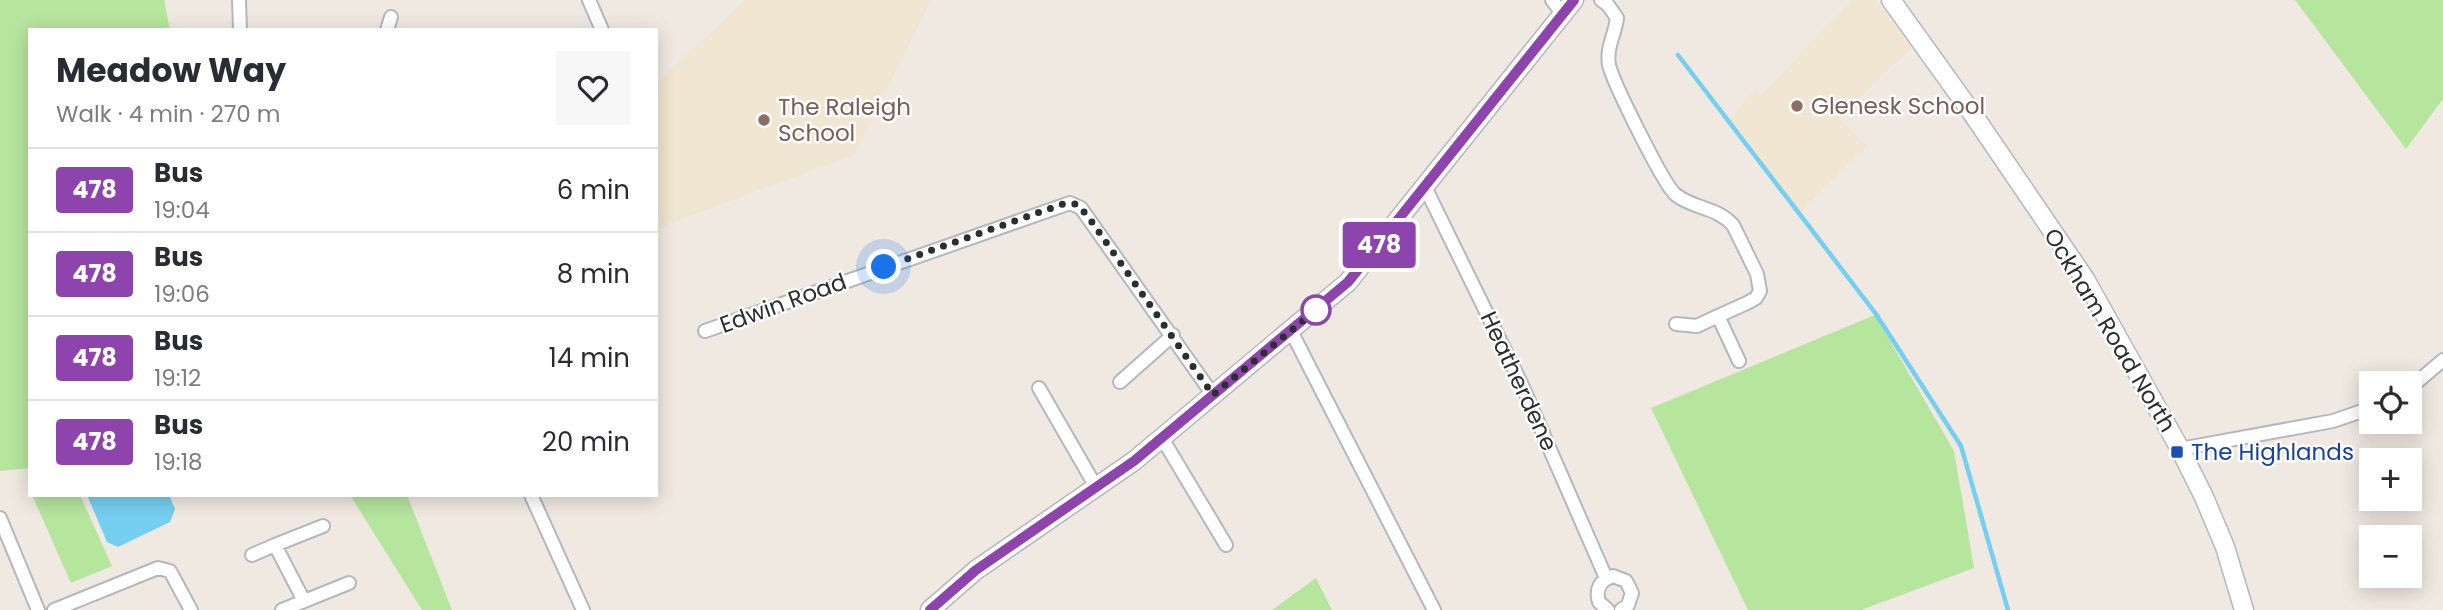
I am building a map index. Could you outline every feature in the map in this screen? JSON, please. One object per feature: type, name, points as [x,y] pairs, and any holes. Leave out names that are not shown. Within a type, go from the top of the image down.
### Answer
[{"type":"street","points":[[239,0],[240,28]]},
{"type":"street","points":[[589,0],[601,28]]},
{"type":"street","points":[[1601,0],[1617,18],[1608,54],[1613,77],[1666,186],[1683,200],[1727,218],[1757,274],[1760,291],[1756,298],[1698,326],[1676,324]]},
{"type":"street","name":"Ockham Road North","points":[[1891,0],[2085,279],[2179,449],[2225,547],[2244,610]]},
{"type":"street","points":[[930,610],[976,570],[1096,488],[1162,438],[1348,282],[1425,187],[1562,4]]},
{"type":"street","name":"Heatherdene","points":[[1425,187],[1521,383],[1606,578],[1597,595],[1598,602],[1608,610]]},
{"type":"street","name":"Edwin Road","points":[[705,331],[1070,203],[1081,208],[1213,395]]},
{"type":"street","points":[[1718,316],[1739,362]]},
{"type":"street","points":[[1291,331],[1434,610]]},
{"type":"street","points":[[1120,382],[1173,335]]},
{"type":"street","points":[[2422,378],[2443,360]]},
{"type":"street","points":[[1039,388],[1096,488]]},
{"type":"street","points":[[2179,449],[2333,421],[2359,412]]},
{"type":"street","points":[[1162,438],[1226,545]]},
{"type":"street","points":[[532,497],[583,610]]},
{"type":"street","points":[[0,518],[38,610]]},
{"type":"street","points":[[252,555],[323,526]]},
{"type":"street","points":[[275,545],[304,601]]},
{"type":"street","points":[[54,610],[158,568],[170,571],[191,610]]},
{"type":"street","points":[[1606,578],[1620,577],[1630,586],[1631,599],[1621,610]]},
{"type":"street","points":[[282,610],[349,583]]},
{"type":"shaded area","name":"The Raleigh School","points":[[745,0],[931,0],[854,155],[660,227],[658,82]]},
{"type":"shaded area","name":"Glenesk School","points":[[1853,0],[1877,0],[1911,48],[1840,119],[1867,146],[1801,211],[1730,118],[1755,90],[1761,95]]},
{"type":"green space","points":[[0,0],[164,0],[170,28],[28,28],[28,468],[0,471]]},
{"type":"green space","points":[[2295,0],[2443,0],[2443,99],[2406,149]]},
{"type":"green space","points":[[1875,315],[1954,451],[1974,568],[1861,610],[1748,610],[1651,408]]},
{"type":"green space","points":[[33,497],[81,497],[112,566],[71,583]]},
{"type":"green space","points":[[351,497],[408,497],[452,610],[422,610]]},
{"type":"green space","points":[[1316,578],[1332,610],[1272,610]]},
{"type":"water","points":[[88,497],[170,497],[175,509],[170,522],[118,547],[107,542]]},
{"type":"waterway","points":[[1678,55],[1876,314],[1961,446],[2008,610]]},
{"type":"bus line","name":"478","points":[[930,610],[976,570],[1134,461],[1348,282],[1574,0]]},
{"type":"place","name":"Glenesk School","points":[[1797,106]]},
{"type":"place","name":"The Raleigh School","points":[[764,120]]},
{"type":"place","name":"The Highlands","points":[[2177,452]]},
{"type":"route","points":[[884,267],[1063,204],[1076,204],[1087,215],[1213,395],[1316,310]]}]
